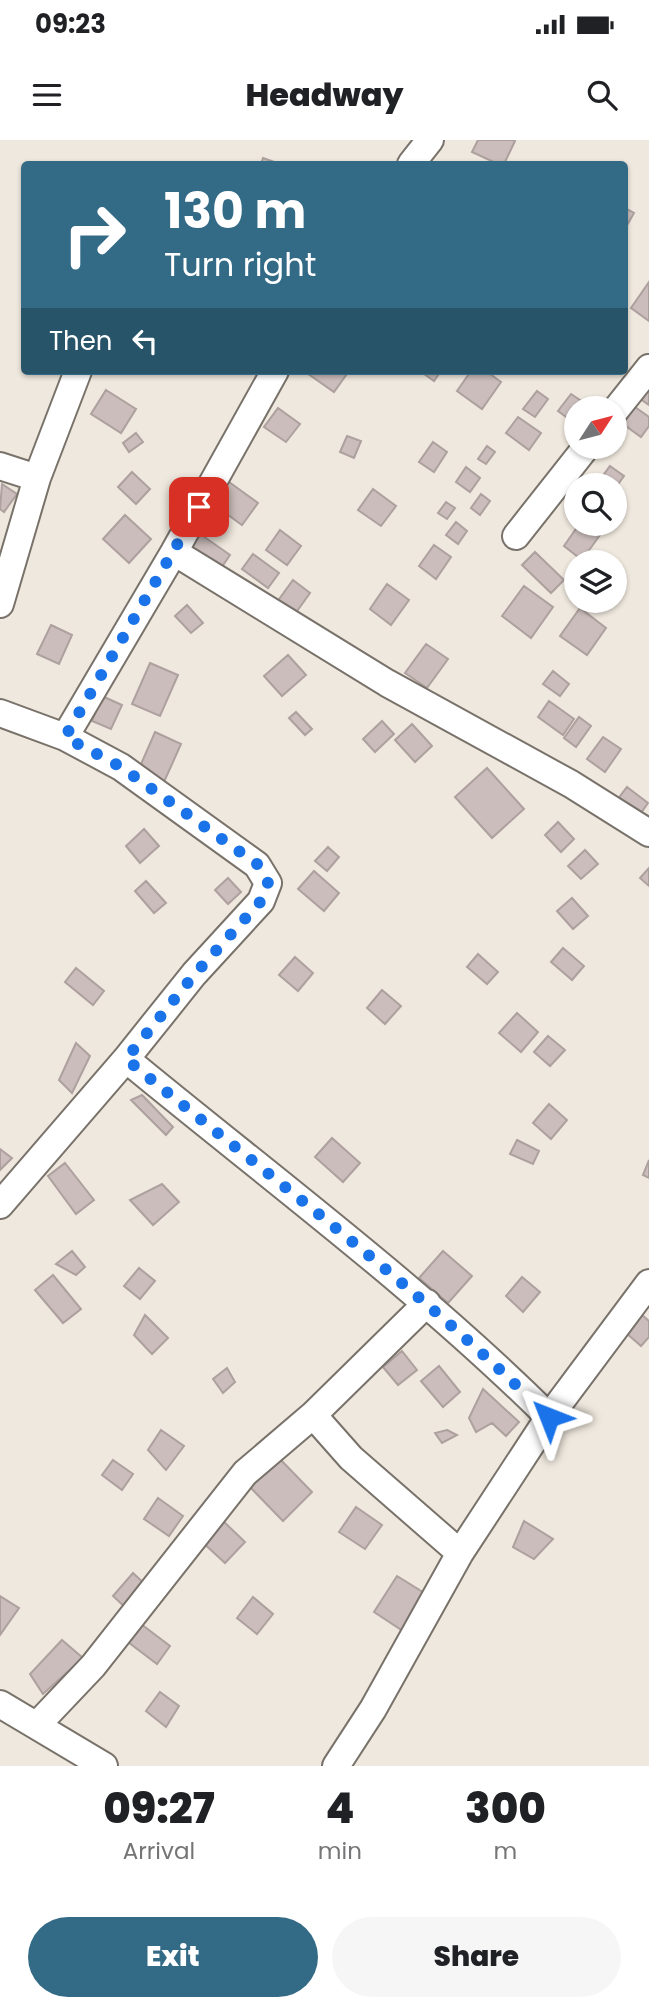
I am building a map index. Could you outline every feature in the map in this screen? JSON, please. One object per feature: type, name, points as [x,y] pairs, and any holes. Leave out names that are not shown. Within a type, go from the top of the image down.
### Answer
[{"type":"street","points":[[413,161],[430,140]]},
{"type":"street","points":[[627,396],[649,368]]},
{"type":"street","points":[[2,588],[37,478],[76,375]]},
{"type":"street","points":[[65,737],[174,552],[273,375]]},
{"type":"street","points":[[516,536],[577,459]]},
{"type":"street","points":[[0,466],[37,478]]},
{"type":"street","points":[[174,552],[387,683],[571,784],[649,833]]},
{"type":"street","points":[[0,713],[65,737],[121,767],[257,864],[268,883],[261,901],[194,975],[126,1059],[0,1205]]},
{"type":"street","points":[[126,1059],[427,1303],[491,1359],[549,1417]]},
{"type":"street","points":[[336,1766],[373,1709],[460,1553],[549,1417],[647,1291]]},
{"type":"street","points":[[37,1725],[93,1666],[245,1473],[313,1415],[427,1303]]},
{"type":"street","points":[[313,1415],[351,1458],[460,1553]]},
{"type":"street","points":[[0,1704],[104,1766]]},
{"type":"building","points":[[478,140],[515,141],[505,161],[492,161],[472,152]]},
{"type":"building","points":[[628,210],[634,213],[628,224]]},
{"type":"building","points":[[649,282],[649,321],[631,308]]},
{"type":"building","points":[[310,375],[346,375],[334,392]]},
{"type":"building","points":[[426,375],[438,375],[434,381]]},
{"type":"building","points":[[468,375],[491,375],[501,382],[482,409],[457,391]]},
{"type":"building","points":[[649,378],[649,405],[636,396]]},
{"type":"building","points":[[106,390],[136,409],[121,433],[91,414]]},
{"type":"building","points":[[537,391],[548,399],[535,417],[523,409]]},
{"type":"building","points":[[564,403],[564,415],[558,411]]},
{"type":"building","points":[[635,407],[649,417],[649,426],[641,437],[627,427],[627,418]]},
{"type":"building","points":[[278,408],[300,424],[286,442],[264,427]]},
{"type":"building","points":[[518,417],[541,433],[529,450],[506,433]]},
{"type":"building","points":[[136,433],[143,442],[129,452],[123,443]]},
{"type":"building","points":[[347,436],[361,441],[354,458],[340,452]]},
{"type":"building","points":[[433,442],[447,452],[434,472],[419,462]]},
{"type":"building","points":[[487,446],[495,452],[486,464],[478,459]]},
{"type":"building","points":[[610,466],[620,473],[605,473]]},
{"type":"building","points":[[466,467],[480,478],[470,492],[456,482]]},
{"type":"building","points":[[132,472],[150,489],[136,504],[118,487]]},
{"type":"building","points":[[229,482],[258,503],[242,525],[213,504]]},
{"type":"building","points":[[2,484],[17,494],[4,512],[0,509]]},
{"type":"building","points":[[373,489],[396,506],[381,526],[358,510]]},
{"type":"building","points":[[481,494],[490,501],[480,515],[471,508]]},
{"type":"building","points":[[446,502],[455,508],[447,519],[438,513]]},
{"type":"building","points":[[125,515],[151,539],[129,563],[103,539]]},
{"type":"building","points":[[456,522],[467,531],[458,544],[446,535]]},
{"type":"building","points":[[193,529],[230,555],[219,571],[183,544]]},
{"type":"building","points":[[280,530],[301,546],[287,565],[266,550]]},
{"type":"building","points":[[571,536],[599,536],[589,550],[569,550],[564,546]]},
{"type":"building","points":[[434,545],[451,557],[436,579],[419,566]]},
{"type":"building","points":[[535,552],[564,580],[551,593],[522,565]]},
{"type":"building","points":[[253,554],[279,573],[268,588],[242,569]]},
{"type":"building","points":[[293,580],[310,593],[295,614],[277,602]]},
{"type":"building","points":[[387,584],[409,600],[391,625],[370,609]]},
{"type":"building","points":[[524,586],[553,607],[531,638],[502,616]]},
{"type":"building","points":[[187,605],[203,623],[191,633],[175,616]]},
{"type":"building","points":[[576,613],[586,613],[606,628],[587,655],[560,636]]},
{"type":"building","points":[[51,625],[72,635],[59,664],[37,654]]},
{"type":"building","points":[[426,644],[448,659],[427,688],[405,673]]},
{"type":"building","points":[[288,655],[306,675],[282,696],[264,676]]},
{"type":"building","points":[[150,663],[178,675],[160,716],[132,704]]},
{"type":"building","points":[[553,671],[569,684],[560,696],[543,684]]},
{"type":"building","points":[[102,696],[122,705],[111,729],[92,721]]},
{"type":"building","points":[[549,701],[574,719],[563,735],[538,717]]},
{"type":"building","points":[[296,712],[312,729],[305,735],[289,718]]},
{"type":"building","points":[[579,717],[591,726],[576,747],[564,738]]},
{"type":"building","points":[[382,721],[394,734],[375,752],[363,739]]},
{"type":"building","points":[[412,724],[432,746],[415,762],[395,740]]},
{"type":"building","points":[[155,732],[181,744],[164,782],[138,771]]},
{"type":"building","points":[[603,737],[621,749],[605,772],[587,759]]},
{"type":"building","points":[[487,768],[524,809],[492,838],[455,797]]},
{"type":"building","points":[[627,787],[648,803],[636,820],[614,804]]},
{"type":"building","points":[[558,822],[574,839],[561,852],[545,835]]},
{"type":"building","points":[[144,829],[159,846],[140,863],[126,846]]},
{"type":"building","points":[[328,847],[339,857],[327,871],[315,861]]},
{"type":"building","points":[[585,850],[598,864],[581,879],[568,866]]},
{"type":"building","points":[[649,868],[649,886],[640,878]]},
{"type":"building","points":[[314,871],[339,893],[324,911],[298,889]]},
{"type":"building","points":[[228,878],[241,892],[228,904],[215,890]]},
{"type":"building","points":[[146,881],[166,903],[154,913],[135,891]]},
{"type":"building","points":[[572,898],[588,916],[573,929],[557,911]]},
{"type":"building","points":[[563,948],[584,966],[572,980],[551,962]]},
{"type":"building","points":[[478,954],[498,972],[487,984],[467,967]]},
{"type":"building","points":[[295,957],[313,973],[298,991],[279,975]]},
{"type":"building","points":[[76,968],[104,991],[93,1005],[65,982]]},
{"type":"building","points":[[382,990],[401,1006],[385,1024],[367,1008]]},
{"type":"building","points":[[517,1013],[538,1032],[521,1052],[499,1033]]},
{"type":"building","points":[[548,1036],[565,1050],[550,1066],[534,1052]]},
{"type":"building","points":[[76,1043],[90,1056],[72,1093],[59,1080]]},
{"type":"building","points":[[142,1095],[173,1127],[166,1135],[131,1100]]},
{"type":"building","points":[[549,1104],[567,1120],[551,1139],[533,1123]]},
{"type":"building","points":[[332,1138],[360,1163],[343,1182],[315,1157]]},
{"type":"building","points":[[517,1140],[539,1151],[533,1164],[510,1154]]},
{"type":"building","points":[[0,1149],[12,1158],[0,1170]]},
{"type":"building","points":[[649,1160],[649,1178],[643,1175]]},
{"type":"building","points":[[65,1163],[94,1200],[76,1214],[48,1176]]},
{"type":"building","points":[[162,1184],[179,1202],[153,1225],[130,1200]]},
{"type":"building","points":[[72,1251],[85,1267],[76,1275],[56,1264]]},
{"type":"building","points":[[443,1251],[472,1276],[448,1303],[419,1278]]},
{"type":"building","points":[[139,1268],[155,1281],[140,1299],[124,1286]]},
{"type":"building","points":[[53,1275],[81,1309],[63,1323],[35,1290]]},
{"type":"building","points":[[522,1277],[540,1292],[523,1312],[506,1296]]},
{"type":"building","points":[[641,1314],[649,1321],[649,1337],[641,1346],[625,1332]]},
{"type":"building","points":[[145,1315],[168,1338],[152,1354],[134,1335]]},
{"type":"building","points":[[402,1351],[417,1370],[398,1385],[383,1367]]},
{"type":"building","points":[[439,1366],[460,1392],[443,1407],[421,1381]]},
{"type":"building","points":[[227,1368],[235,1382],[223,1393],[213,1379]]},
{"type":"building","points":[[483,1389],[519,1422],[506,1436],[492,1423],[476,1432],[469,1418]]},
{"type":"building","points":[[161,1430],[184,1446],[166,1470],[148,1450]]},
{"type":"building","points":[[447,1430],[457,1435],[442,1443],[435,1433]]},
{"type":"building","points":[[276,1455],[312,1492],[283,1521],[247,1484]]},
{"type":"building","points":[[113,1460],[133,1474],[122,1490],[102,1475]]},
{"type":"building","points":[[158,1498],[183,1516],[169,1536],[144,1519]]},
{"type":"building","points":[[356,1507],[382,1525],[365,1549],[339,1532]]},
{"type":"building","points":[[220,1518],[245,1542],[225,1563],[200,1540]]},
{"type":"building","points":[[524,1521],[553,1539],[534,1559],[513,1547]]},
{"type":"building","points":[[133,1573],[147,1586],[127,1609],[113,1596]]},
{"type":"building","points":[[397,1576],[426,1594],[403,1631],[374,1612]]},
{"type":"building","points":[[0,1596],[19,1608],[0,1635]]},
{"type":"building","points":[[253,1597],[273,1614],[257,1634],[237,1618]]},
{"type":"building","points":[[141,1624],[170,1646],[157,1664],[128,1642]]},
{"type":"building","points":[[62,1640],[83,1658],[43,1694],[30,1674]]},
{"type":"building","points":[[160,1692],[179,1706],[166,1727],[146,1711]]},
{"type":"route","points":[[199,507],[65,737],[121,767],[257,864],[265,874],[267,892],[194,975],[126,1059],[359,1251],[427,1303],[491,1359],[549,1417]]}]
